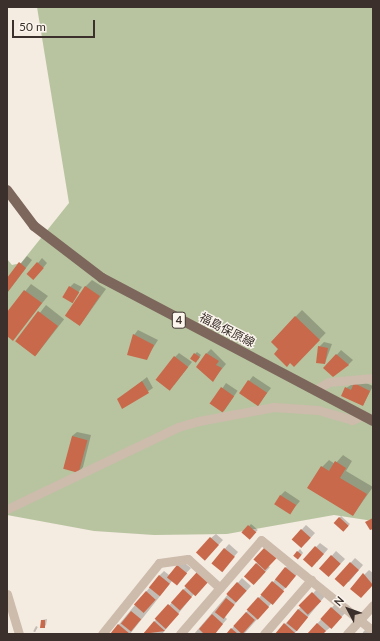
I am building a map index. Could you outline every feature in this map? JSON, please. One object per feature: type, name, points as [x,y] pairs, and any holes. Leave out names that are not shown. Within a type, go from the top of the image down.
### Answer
[{"type":"main road","name":"福島保原線","points":[[7,190],[34,226],[102,278],[373,421]]},
{"type":"street","points":[[315,390],[330,382],[373,378]]},
{"type":"street","points":[[7,509],[178,427],[199,421],[274,407],[318,410],[352,420],[364,415]]},
{"type":"street","points":[[180,634],[261,540],[373,631]]},
{"type":"street","points":[[102,634],[159,563],[188,559],[220,588]]},
{"type":"street","points":[[264,634],[311,580]]},
{"type":"street","points":[[7,594],[19,634]]},
{"type":"street","points":[[347,634],[373,605]]},
{"type":"green space","points":[[37,7],[373,7],[373,521],[334,515],[227,534],[154,535],[94,531],[7,515],[7,259],[12,265],[21,263],[69,203]]},
{"type":"building","points":[[19,262],[26,268],[7,293],[7,278]]},
{"type":"building","points":[[37,262],[44,268],[33,280],[27,274]]},
{"type":"building","points":[[69,286],[79,292],[73,303],[62,297]]},
{"type":"building","points":[[85,286],[100,296],[80,326],[65,316]]},
{"type":"building","points":[[24,290],[42,303],[13,341],[7,336],[7,312]]},
{"type":"building","points":[[38,311],[58,326],[35,356],[15,341]]},
{"type":"building","points":[[295,316],[320,340],[294,367],[290,363],[287,367],[274,354],[278,349],[271,342]]},
{"type":"building","points":[[133,334],[154,345],[147,360],[127,355]]},
{"type":"building","points":[[318,346],[328,348],[325,364],[316,363]]},
{"type":"building","points":[[194,353],[200,357],[196,363],[190,359]]},
{"type":"building","points":[[206,353],[219,361],[216,365],[222,368],[213,382],[196,367]]},
{"type":"building","points":[[336,354],[349,365],[333,377],[323,368]]},
{"type":"building","points":[[174,356],[188,367],[170,391],[156,380]]},
{"type":"building","points":[[248,380],[267,393],[258,406],[239,393]]},
{"type":"building","points":[[142,381],[149,393],[122,409],[117,399]]},
{"type":"building","points":[[354,383],[370,391],[363,406],[341,396],[345,387],[351,390]]},
{"type":"building","points":[[221,387],[234,396],[223,413],[210,403]]},
{"type":"building","points":[[72,436],[87,440],[79,473],[63,469]]},
{"type":"building","points":[[335,461],[346,468],[340,478],[367,494],[353,516],[307,488],[321,466],[329,471]]},
{"type":"building","points":[[280,495],[296,505],[290,514],[274,504]]},
{"type":"building","points":[[339,517],[349,526],[343,532],[334,523]]},
{"type":"building","points":[[373,518],[373,529],[370,530],[365,522]]},
{"type":"building","points":[[248,525],[256,532],[250,540],[241,533]]},
{"type":"building","points":[[301,529],[311,538],[301,548],[292,539]]},
{"type":"building","points":[[210,537],[219,545],[205,561],[196,553]]},
{"type":"building","points":[[315,546],[324,554],[312,567],[303,559]]},
{"type":"building","points":[[265,547],[277,558],[265,570],[253,559]]},
{"type":"building","points":[[224,548],[235,557],[222,572],[211,564]]},
{"type":"building","points":[[297,551],[302,555],[298,559],[293,556]]},
{"type":"building","points":[[331,555],[341,564],[329,577],[319,568]]},
{"type":"building","points":[[350,562],[359,570],[344,587],[335,579]]},
{"type":"building","points":[[256,563],[266,572],[254,585],[244,576]]},
{"type":"building","points":[[177,565],[187,573],[177,586],[167,577]]},
{"type":"building","points":[[285,567],[296,576],[286,588],[275,579]]},
{"type":"building","points":[[197,572],[208,582],[195,596],[184,586]]},
{"type":"building","points":[[363,573],[373,585],[361,598],[350,589]]},
{"type":"building","points":[[159,575],[170,584],[160,596],[149,587]]},
{"type":"building","points":[[272,581],[284,591],[273,605],[260,595]]},
{"type":"building","points":[[237,582],[247,591],[236,603],[226,594]]},
{"type":"building","points":[[183,589],[192,597],[180,610],[171,602]]},
{"type":"building","points":[[146,591],[156,600],[144,613],[134,604]]},
{"type":"building","points":[[312,592],[321,601],[308,615],[299,605]]},
{"type":"building","points":[[258,597],[269,607],[258,620],[247,610]]},
{"type":"building","points":[[226,598],[235,605],[224,619],[215,612]]},
{"type":"building","points":[[168,604],[179,614],[166,629],[155,619]]},
{"type":"building","points":[[331,607],[342,617],[331,629],[320,619]]},
{"type":"building","points":[[298,609],[308,617],[297,631],[287,623]]},
{"type":"building","points":[[131,611],[141,619],[131,632],[121,623]]},
{"type":"building","points":[[246,612],[255,620],[242,634],[233,626]]},
{"type":"building","points":[[212,614],[223,624],[215,634],[204,634],[199,629]]},
{"type":"building","points":[[41,620],[45,620],[45,628],[40,628]]},
{"type":"building","points":[[154,621],[165,631],[143,634]]},
{"type":"building","points":[[284,623],[295,633],[294,634],[275,634]]},
{"type":"building","points":[[317,623],[326,631],[323,634],[307,634]]},
{"type":"building","points":[[118,624],[130,634],[110,634]]},
{"type":"building","points":[[231,628],[238,634],[226,634]]}]
